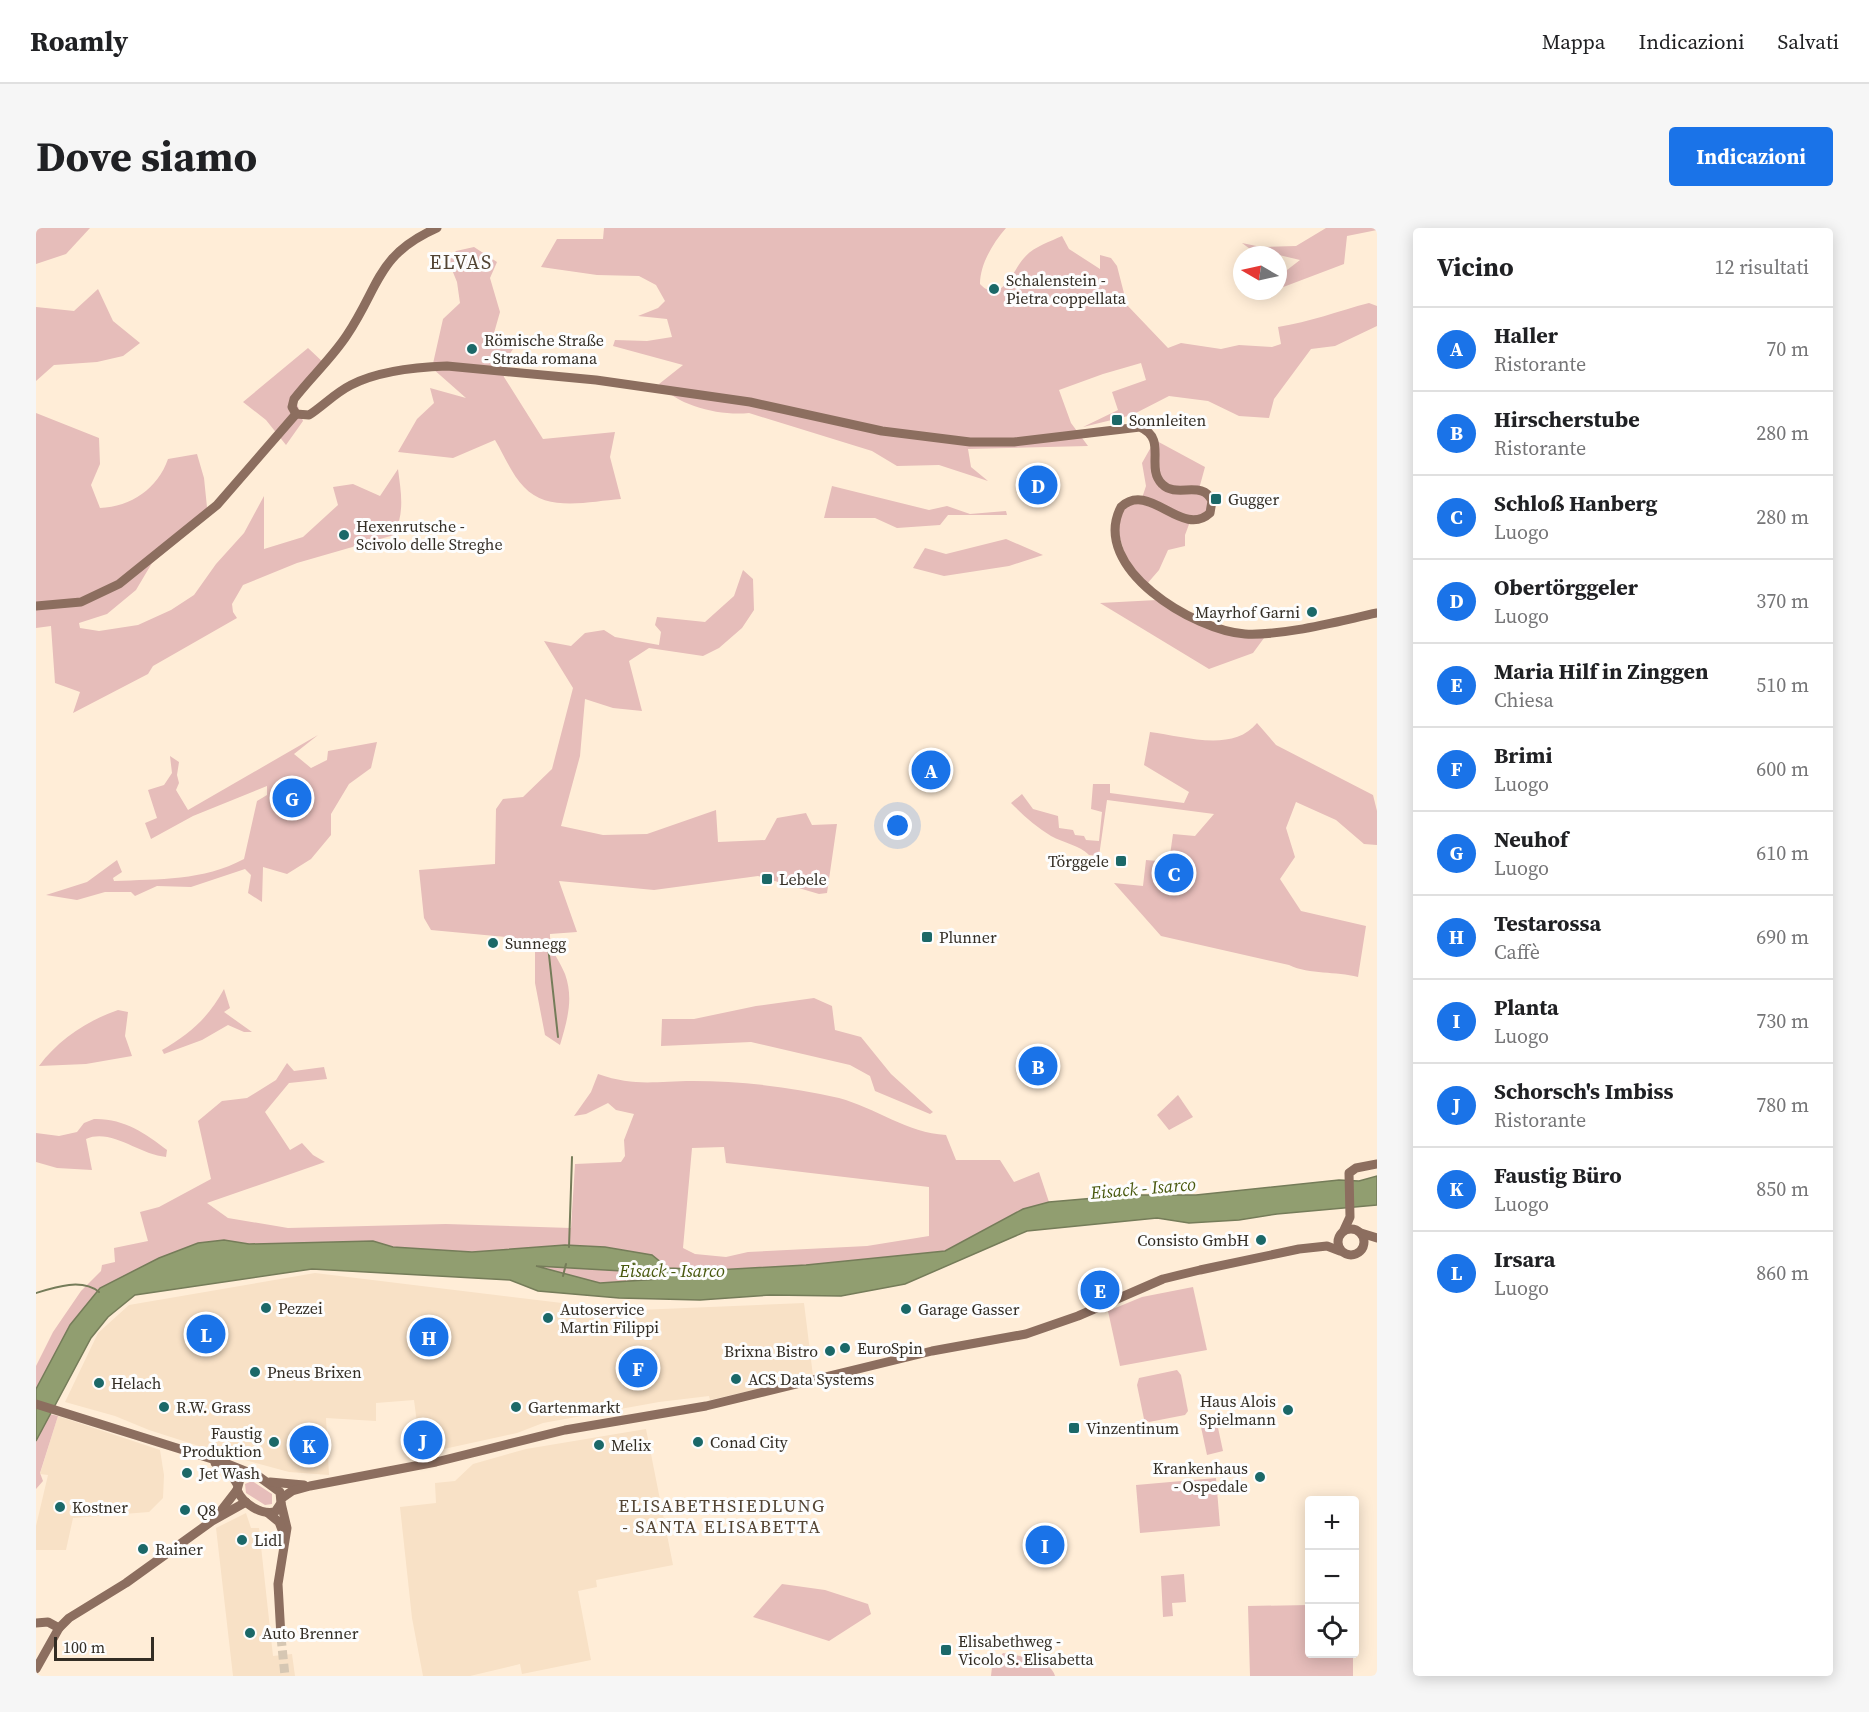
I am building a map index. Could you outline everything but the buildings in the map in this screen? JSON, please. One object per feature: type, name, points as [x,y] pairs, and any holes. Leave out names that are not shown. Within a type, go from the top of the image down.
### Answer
[{"type":"main road","points":[[296,414],[292,406],[294,399],[347,336],[382,268],[398,250],[436,228]]},
{"type":"main road","points":[[296,414],[309,415],[336,394],[369,378],[427,366],[447,366],[562,376],[750,402],[882,431],[992,443],[1064,437],[1133,427],[1146,429],[1155,440],[1157,477],[1162,485],[1176,491],[1199,490],[1210,496],[1212,507],[1210,513],[1199,519],[1181,517],[1142,499],[1125,502],[1116,515],[1119,551],[1124,562],[1138,578],[1180,613],[1212,628],[1247,634],[1377,613]]},
{"type":"main road","points":[[36,606],[81,602],[119,584],[216,505],[296,414]]},
{"type":"main road","points":[[1361,1250],[1364,1243],[1350,1214],[1347,1179],[1352,1170],[1377,1164]]},
{"type":"main road","points":[[1340,1251],[1337,1241],[1350,1214]]},
{"type":"main road","points":[[1299,1249],[1351,1228],[1377,1238]]},
{"type":"main road","points":[[206,1458],[223,1467],[237,1487],[240,1497],[246,1502],[261,1512],[275,1512],[292,1491],[310,1486],[436,1462],[565,1430],[706,1406],[932,1351],[1026,1334],[1078,1316],[1164,1279],[1299,1249],[1327,1246],[1351,1256],[1377,1244]]},
{"type":"main road","points":[[36,1404],[225,1462],[277,1487],[287,1528],[278,1600],[281,1637]]},
{"type":"main road","points":[[212,1521],[237,1487],[240,1479],[250,1474]]},
{"type":"main road","points":[[269,1482],[310,1486]]},
{"type":"main road","points":[[36,1669],[59,1628],[76,1612],[105,1598],[212,1521],[246,1502]]},
{"type":"main road","points":[[268,1513],[279,1522],[285,1538]]},
{"type":"main road","points":[[36,1623],[48,1622],[59,1628]]},
{"type":"shaded area","points":[[36,228],[90,228],[66,254],[36,264]]},
{"type":"shaded area","points":[[604,228],[1006,228],[996,240],[982,269],[980,284],[987,290],[1000,289],[1028,254],[1041,245],[1062,236],[1069,249],[1100,269],[1100,255],[1111,258],[1117,266],[1127,305],[1168,348],[1181,343],[1221,349],[1239,345],[1272,347],[1281,344],[1278,327],[1369,303],[1377,306],[1377,326],[1335,346],[1311,349],[1274,399],[1269,418],[1239,416],[1208,401],[1169,396],[1132,415],[1083,427],[1118,410],[1112,392],[1146,380],[1141,363],[1059,390],[1071,423],[1088,446],[968,449],[971,467],[988,481],[939,465],[897,466],[872,451],[749,413],[725,413],[700,408],[667,392],[659,384],[683,365],[613,346],[615,340],[647,341],[672,337],[667,319],[638,316],[658,308],[665,301],[656,285],[639,276],[597,275],[541,267],[557,239],[603,239]]},
{"type":"shaded area","points":[[1326,228],[1377,228],[1377,230],[1347,236],[1344,264],[1287,286],[1287,270],[1300,260],[1287,257],[1287,246],[1296,246]]},
{"type":"shaded area","points":[[474,247],[497,262],[490,278],[500,312],[494,333],[512,344],[513,349],[501,367],[504,377],[543,439],[615,432],[610,457],[621,499],[570,504],[545,500],[534,495],[516,477],[495,440],[453,458],[398,452],[417,419],[434,403],[430,388],[466,398],[432,368],[443,319],[460,303],[457,282],[448,260],[456,251]]},
{"type":"shaded area","points":[[98,289],[113,321],[140,343],[123,356],[97,362],[54,365],[36,381],[36,307],[74,311]]},
{"type":"shaded area","points":[[308,348],[326,365],[296,401],[303,421],[286,445],[266,420],[243,402]]},
{"type":"shaded area","points":[[36,413],[99,438],[100,464],[91,485],[100,508],[122,504],[142,494],[158,479],[168,459],[197,454],[204,478],[208,517],[152,563],[136,590],[107,614],[79,623],[80,628],[99,631],[138,625],[171,610],[194,595],[216,564],[244,533],[264,496],[264,549],[303,537],[338,505],[333,487],[353,484],[380,496],[398,469],[400,518],[394,535],[297,563],[243,585],[232,604],[237,618],[153,666],[148,674],[73,713],[80,692],[55,683],[51,626],[36,628]]},
{"type":"shaded area","points":[[1155,440],[1205,467],[1199,489],[1206,492],[1210,513],[1191,519],[1185,535],[1185,546],[1168,550],[1159,570],[1146,585],[1130,571],[1116,525],[1121,507],[1142,498],[1146,486],[1142,463]]},
{"type":"shaded area","points":[[832,486],[929,510],[947,506],[970,514],[1006,511],[1007,515],[948,515],[940,525],[897,528],[875,518],[824,518]]},
{"type":"shaded area","points":[[1006,539],[1043,555],[1009,566],[944,576],[913,568],[925,548],[946,554]]},
{"type":"shaded area","points":[[743,570],[753,579],[754,610],[742,628],[719,648],[703,656],[649,648],[629,661],[642,711],[613,708],[585,699],[580,756],[561,826],[603,835],[647,834],[716,810],[718,842],[765,840],[777,818],[806,813],[812,825],[837,824],[827,893],[819,894],[758,876],[654,890],[559,881],[577,932],[550,934],[551,945],[565,974],[569,992],[567,1019],[560,1045],[545,1035],[535,983],[535,941],[524,942],[506,937],[431,930],[424,918],[419,870],[495,864],[496,809],[503,799],[523,797],[552,769],[573,688],[544,641],[571,646],[585,633],[604,630],[615,637],[659,645],[661,632],[655,625],[657,617],[705,622],[734,596]]},
{"type":"shaded area","points":[[1157,600],[1181,613],[1264,638],[1253,653],[1209,669],[1100,603]]},
{"type":"shaded area","points":[[1257,723],[1276,745],[1373,795],[1377,811],[1377,845],[1364,844],[1336,820],[1296,802],[1286,828],[1295,857],[1280,879],[1301,911],[1366,926],[1358,977],[1306,970],[1161,936],[1114,883],[1143,886],[1146,860],[1169,862],[1173,834],[1195,836],[1214,814],[1107,800],[1099,856],[1089,855],[1076,846],[1051,836],[1011,803],[1022,794],[1033,809],[1058,816],[1059,828],[1073,830],[1075,835],[1084,836],[1086,840],[1099,841],[1102,812],[1091,809],[1093,784],[1110,784],[1110,793],[1184,803],[1189,792],[1144,765],[1150,732],[1192,739],[1221,740],[1235,738],[1247,732]]},
{"type":"shaded area","points":[[318,735],[294,754],[311,768],[327,760],[328,751],[377,742],[371,768],[349,784],[331,814],[331,835],[311,859],[287,874],[263,867],[262,902],[248,893],[251,875],[245,869],[191,887],[157,886],[135,896],[131,892],[105,892],[77,900],[46,895],[87,882],[117,860],[122,872],[113,878],[114,881],[197,875],[244,859],[257,801],[267,795],[267,786],[193,816],[151,839],[145,823],[157,818],[148,790],[164,785],[172,773],[170,756],[179,762],[177,775],[179,783],[176,790],[188,810]]},
{"type":"shaded area","points":[[224,989],[230,1008],[224,1012],[252,1032],[244,1032],[228,1025],[202,1040],[164,1054],[162,1050],[190,1031],[205,1016]]},
{"type":"shaded area","points":[[814,998],[832,1006],[835,1030],[861,1037],[891,1074],[933,1112],[930,1114],[875,1091],[870,1076],[850,1065],[751,1042],[661,1046],[662,1019],[694,1019],[756,1006]]},
{"type":"shaded area","points":[[118,1010],[128,1012],[125,1036],[132,1056],[86,1064],[39,1066],[64,1039],[96,1019]]},
{"type":"shaded area","points":[[287,1063],[294,1071],[324,1067],[327,1079],[289,1083],[265,1112],[290,1150],[302,1143],[313,1155],[325,1162],[207,1203],[228,1218],[288,1228],[446,1224],[571,1228],[575,1164],[621,1162],[625,1156],[624,1140],[634,1114],[616,1110],[608,1103],[586,1114],[574,1116],[591,1092],[598,1074],[635,1082],[748,1083],[839,1098],[918,1130],[946,1135],[956,1160],[1000,1160],[1014,1182],[1039,1172],[1049,1202],[1023,1209],[945,1251],[806,1265],[716,1270],[668,1268],[652,1255],[605,1247],[565,1245],[472,1252],[393,1247],[373,1241],[249,1244],[224,1240],[100,1288],[36,1389],[36,1366],[53,1332],[81,1291],[101,1271],[102,1265],[115,1262],[114,1248],[148,1241],[140,1212],[159,1207],[211,1179],[198,1121],[222,1101],[247,1098],[276,1080]],"holes":[[[724,1147],[726,1163],[929,1187],[929,1236],[867,1246],[748,1252],[726,1257],[695,1254],[683,1248],[692,1148]]]},
{"type":"shaded area","points":[[1178,1095],[1193,1117],[1169,1130],[1157,1115]]},
{"type":"shaded area","points":[[94,1119],[115,1121],[133,1128],[167,1150],[166,1157],[146,1152],[116,1139],[96,1137],[86,1139],[92,1170],[57,1168],[36,1162],[36,1133],[59,1136],[77,1132],[84,1123]]},
{"type":"shaded area","points":[[531,1265],[657,1273],[659,1279],[600,1283]]},
{"type":"shaded area","points":[[315,1273],[595,1307],[638,1310],[804,1303],[813,1376],[710,1400],[709,1396],[659,1402],[543,1423],[517,1433],[421,1454],[414,1400],[376,1403],[376,1421],[326,1418],[329,1475],[289,1472],[230,1456],[149,1430],[115,1416],[65,1402],[98,1333],[129,1305]]},
{"type":"shaded area","points":[[1193,1287],[1207,1350],[1120,1366],[1108,1311],[1142,1297]]},
{"type":"shaded area","points":[[1177,1370],[1181,1375],[1188,1411],[1185,1415],[1149,1422],[1144,1419],[1137,1385],[1139,1378]]},
{"type":"shaded area","points":[[50,1414],[58,1416],[40,1473],[43,1481],[36,1489],[36,1441]]},
{"type":"shaded area","points":[[58,1416],[160,1450],[164,1475],[163,1498],[149,1512],[73,1518],[66,1550],[36,1550],[36,1526],[48,1475],[40,1474]]},
{"type":"shaded area","points":[[1217,1423],[1223,1451],[1207,1455],[1201,1427]]},
{"type":"shaded area","name":"Melix","points":[[646,1429],[673,1565],[596,1580],[597,1587],[578,1591],[591,1660],[522,1674],[520,1664],[470,1676],[423,1676],[412,1618],[400,1507],[436,1503],[435,1483],[455,1481],[473,1464],[526,1449]]},
{"type":"shaded area","points":[[1216,1478],[1220,1526],[1140,1533],[1136,1485]]},
{"type":"shaded area","points":[[252,1481],[272,1494],[272,1504],[265,1505],[246,1493],[245,1484]]},
{"type":"shaded area","points":[[246,1513],[251,1528],[259,1528],[273,1656],[292,1654],[295,1676],[233,1676],[216,1528]]},
{"type":"shaded area","points":[[1184,1574],[1186,1602],[1172,1603],[1173,1616],[1163,1617],[1161,1576]]},
{"type":"shaded area","points":[[782,1584],[825,1590],[868,1604],[871,1614],[829,1641],[753,1617]]},
{"type":"shaded area","points":[[1305,1605],[1305,1658],[1353,1658],[1353,1676],[1250,1676],[1248,1606]]},
{"type":"shaded area","points":[[1003,1653],[1041,1662],[1052,1670],[1055,1676],[991,1676],[992,1667]]},
{"type":"water","name":"Eisack - Isarco","points":[[1377,1176],[1377,1205],[1277,1214],[1239,1220],[1189,1223],[1157,1218],[1027,1231],[905,1284],[841,1296],[770,1295],[700,1300],[619,1298],[538,1291],[510,1280],[312,1269],[135,1295],[108,1317],[91,1338],[36,1441],[36,1389],[70,1325],[100,1288],[159,1258],[198,1243],[224,1240],[249,1244],[373,1241],[393,1247],[472,1252],[565,1245],[605,1247],[652,1255],[668,1268],[716,1270],[806,1265],[945,1251],[1023,1209],[1049,1202],[1130,1195],[1196,1195],[1339,1180],[1359,1181]],"holes":[[[536,1266],[657,1273],[659,1279],[600,1283]]]},
{"type":"waterway","points":[[548,946],[558,1037]]},
{"type":"waterway","points":[[569,1247],[572,1157]]},
{"type":"waterway","points":[[563,1276],[566,1264]]},
{"type":"waterway","points":[[36,1293],[68,1285],[85,1285],[99,1292]]},
{"type":"tunnel","points":[[281,1637],[285,1676]]},
{"type":"place","name":"Schalenstein - Pietra coppellata","points":[[994,289]]},
{"type":"place","name":"Römische Straße - Strada romana","points":[[472,349]]},
{"type":"place","name":"Sonnleiten","points":[[1117,420]]},
{"type":"place","name":"Obertörggeler","points":[[1038,485]]},
{"type":"place","name":"Gugger","points":[[1216,499]]},
{"type":"place","name":"Hexenrutsche - Scivolo delle Streghe","points":[[344,535]]},
{"type":"place","name":"Mayrhof Garni","points":[[1312,612]]},
{"type":"place","name":"Haller","points":[[931,770]]},
{"type":"place","name":"Neuhof","points":[[292,798]]},
{"type":"place","name":"Törggele","points":[[1121,861]]},
{"type":"place","name":"Schloß Hanberg","points":[[1174,873]]},
{"type":"place","name":"Lebele","points":[[767,879]]},
{"type":"place","name":"Plunner","points":[[927,937]]},
{"type":"place","name":"Sunnegg","points":[[493,943]]},
{"type":"place","name":"Hirscherstube","points":[[1038,1066]]},
{"type":"place","name":"Consisto GmbH","points":[[1261,1240]]},
{"type":"place","name":"Maria Hilf in Zinggen","points":[[1100,1290]]},
{"type":"place","name":"Pezzei","points":[[266,1308]]},
{"type":"place","name":"Garage Gasser","points":[[906,1309]]},
{"type":"place","name":"Autoservice Martin Filippi","points":[[548,1318]]},
{"type":"place","name":"Irsara","points":[[206,1334]]},
{"type":"place","name":"Testarossa","points":[[429,1337]]},
{"type":"place","name":"EuroSpin","points":[[845,1348]]},
{"type":"place","name":"Brixna Bistro","points":[[830,1351]]},
{"type":"place","name":"Brimi","points":[[638,1368]]},
{"type":"place","name":"Pneus Brixen","points":[[255,1372]]},
{"type":"place","name":"ACS Data Systems","points":[[736,1379]]},
{"type":"place","name":"Helach","points":[[99,1383]]},
{"type":"place","name":"R.W. Grass","points":[[164,1407]]},
{"type":"place","name":"Gartenmarkt","points":[[516,1407]]},
{"type":"place","name":"Haus Alois Spielmann","points":[[1288,1410]]},
{"type":"place","name":"Vinzentinum","points":[[1074,1428]]},
{"type":"place","name":"Schorsch's Imbiss","points":[[423,1440]]},
{"type":"place","name":"Faustig Produktion","points":[[274,1442]]},
{"type":"place","name":"Conad City","points":[[698,1442]]},
{"type":"place","name":"Faustig Büro","points":[[309,1445]]},
{"type":"place","name":"Melix","points":[[599,1445]]},
{"type":"place","name":"Jet Wash","points":[[187,1473]]},
{"type":"place","name":"Krankenhaus - Ospedale","points":[[1260,1477]]},
{"type":"place","name":"Kostner","points":[[60,1507]]},
{"type":"place","name":"Q8","points":[[185,1510]]},
{"type":"place","name":"Lidl","points":[[242,1540]]},
{"type":"place","name":"Planta","points":[[1045,1545]]},
{"type":"place","name":"Rainer","points":[[143,1549]]},
{"type":"place","name":"Auto Brenner","points":[[250,1633]]},
{"type":"place","name":"Elisabethweg - Vicolo S. Elisabetta","points":[[946,1650]]},
{"type":"district","name":"ELVAS","points":[[461,262]]},
{"type":"district","name":"ELISABETHSIEDLUNG - SANTA ELISABETTA","points":[[722,1515]]}]
